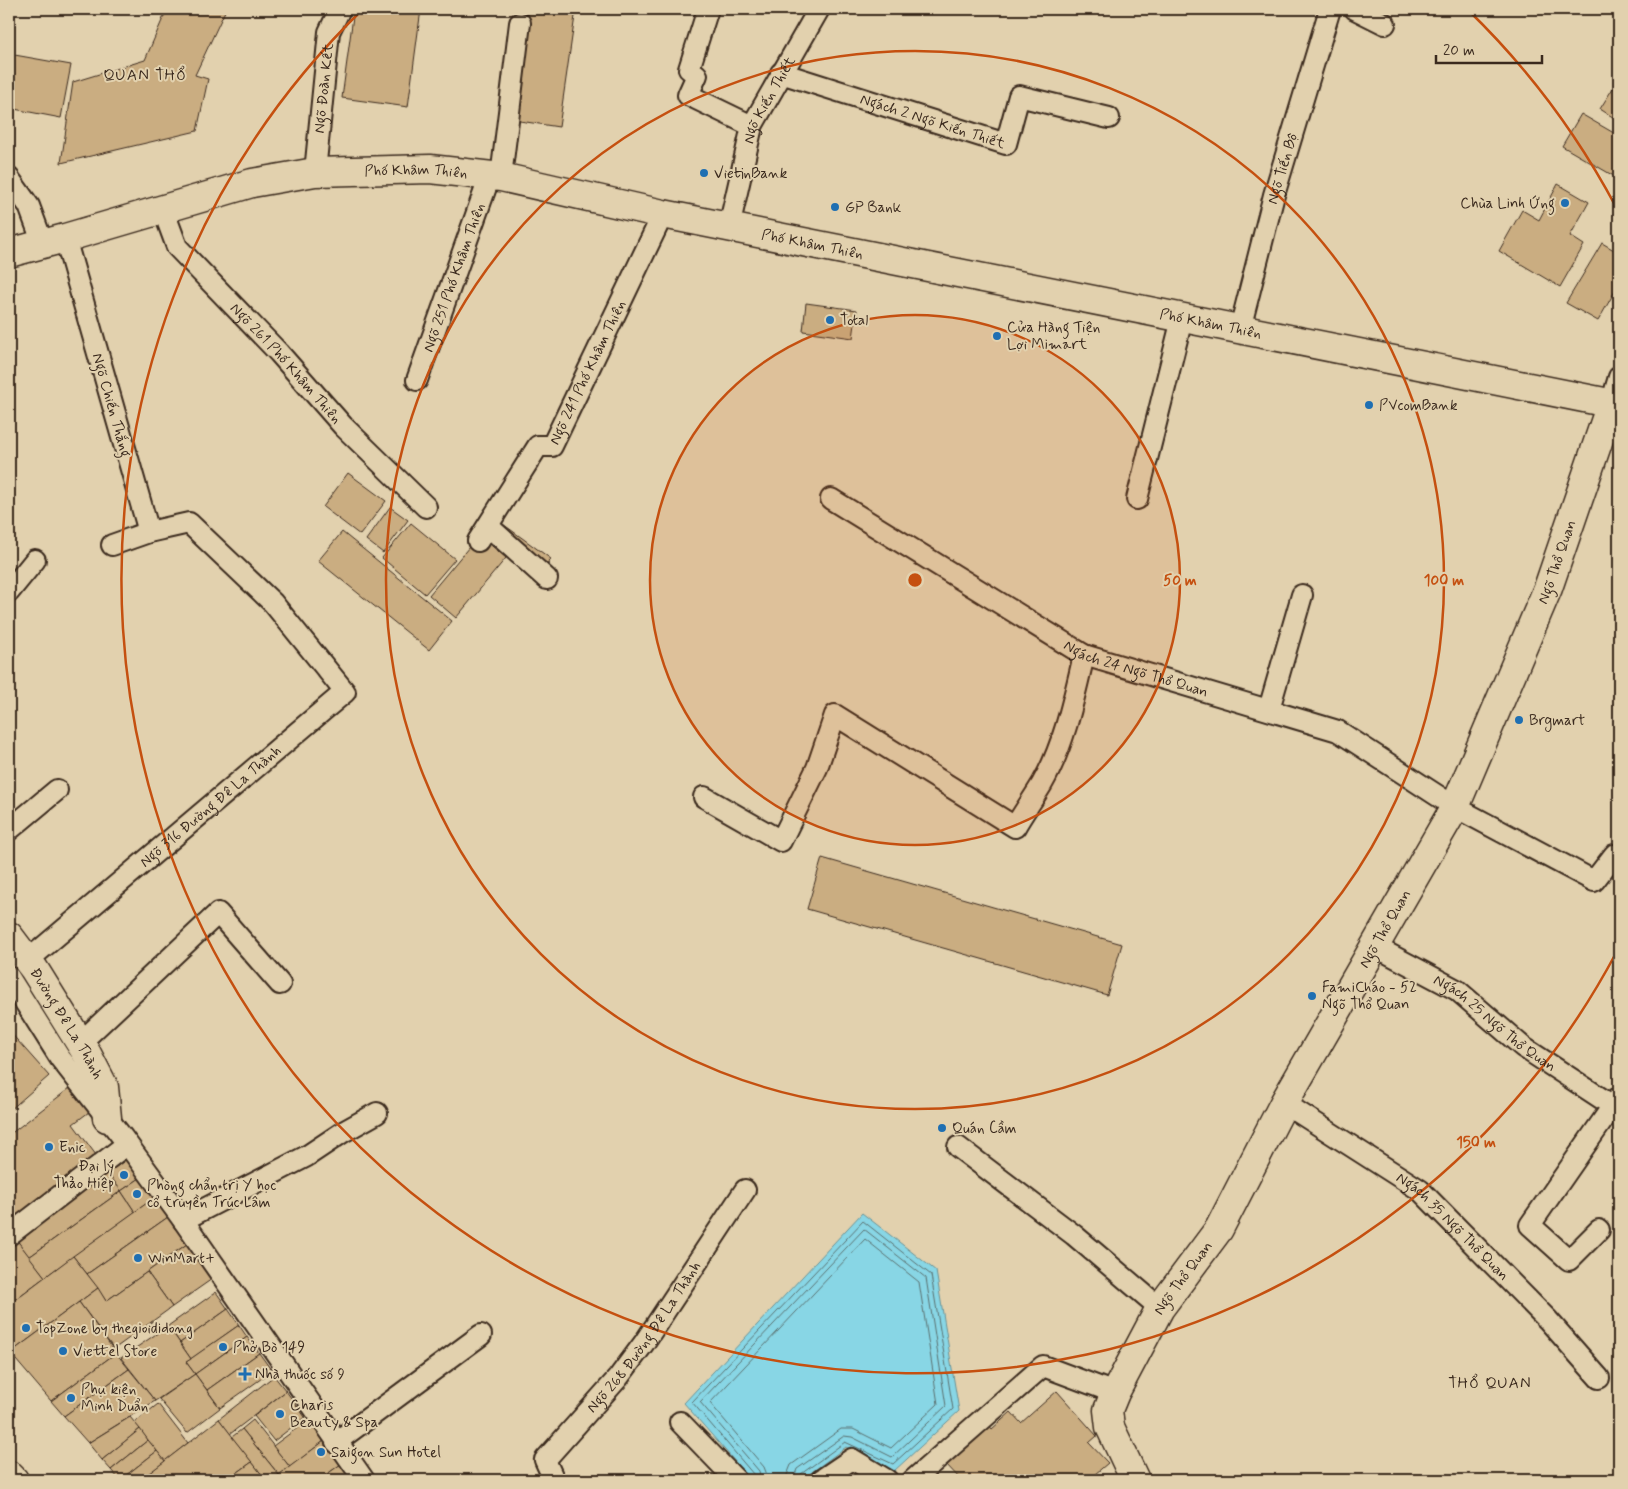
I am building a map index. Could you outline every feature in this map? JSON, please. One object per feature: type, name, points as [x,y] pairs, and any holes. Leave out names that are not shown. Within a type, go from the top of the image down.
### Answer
[{"type":"main road","name":"Phố Khâm Thiên","points":[[9,253],[252,182],[315,172],[430,169],[496,176],[663,214],[1615,405]]},
{"type":"main road","name":"Ngõ Thổ Quan","points":[[1126,1477],[1110,1427],[1108,1410],[1115,1393],[1160,1308],[1219,1230],[1284,1103],[1455,807],[1548,588],[1615,405]]},
{"type":"main road","name":"Đường Đê La Thành","points":[[9,936],[18,969],[80,1044],[104,1087],[107,1118]]},
{"type":"main road","points":[[9,1475],[14,1480]]},
{"type":"lane","name":"Ngõ Đoàn Kết","points":[[315,172],[329,32],[340,9]]},
{"type":"lane","points":[[708,9],[689,69],[697,75],[688,95],[752,126]]},
{"type":"lane","name":"Ngõ Kiến Thiết","points":[[729,227],[752,126],[819,9]]},
{"type":"lane","name":"Ngõ Tiến Bộ","points":[[1240,329],[1274,195],[1330,9]]},
{"type":"lane","points":[[1355,9],[1385,24]]},
{"type":"lane","name":"Ngõ 251 Phố Khâm Thiên","points":[[417,380],[496,176],[520,23]]},
{"type":"lane","name":"Ngách 2 Ngõ Kiến Thiết","points":[[781,73],[1006,144],[1020,96],[1109,118]]},
{"type":"lane","name":"Ngõ Chiến Thắng","points":[[9,178],[54,241],[150,532]]},
{"type":"lane","name":"Ngõ 261 Phố Khâm Thiên","points":[[163,209],[177,247],[279,353],[343,426],[426,506]]},
{"type":"lane","name":"Ngõ 241 Phố Khâm Thiên","points":[[547,579],[483,533],[538,446],[552,446],[663,214]]},
{"type":"lane","points":[[1137,499],[1182,318]]},
{"type":"lane","points":[[1615,405],[1619,377]]},
{"type":"lane","name":"Ngách 24 Ngõ Thổ Quan","points":[[830,500],[1084,655],[1338,731],[1455,807],[1594,881],[1614,855],[1619,857]]},
{"type":"lane","name":"Ngõ 316 Đường Đê La Thành","points":[[18,969],[345,692],[304,644],[273,603],[189,523],[150,532]]},
{"type":"lane","points":[[112,545],[150,532]]},
{"type":"lane","points":[[9,592],[36,560]]},
{"type":"lane","points":[[1268,709],[1302,595]]},
{"type":"lane","points":[[704,797],[781,841],[817,768],[835,715],[1015,827],[1042,784],[1058,746],[1073,702],[1084,655]]},
{"type":"lane","points":[[9,830],[57,790]]},
{"type":"lane","points":[[80,1044],[218,913],[280,984]]},
{"type":"lane","name":"Ngách 25 Ngõ Thổ Quan","points":[[1374,946],[1458,990],[1524,1047],[1617,1104]]},
{"type":"lane","name":"Đường Đê La Thành","points":[[18,969],[60,1058],[183,1220],[364,1480]]},
{"type":"lane","name":"Ngách 35 Ngõ Thổ Quan","points":[[1284,1103],[1420,1190],[1548,1320],[1599,1378]]},
{"type":"lane","points":[[1600,1230],[1569,1260],[1530,1225],[1617,1104]]},
{"type":"lane","points":[[183,1220],[307,1156],[342,1132],[377,1113]]},
{"type":"lane","points":[[9,1235],[127,1144]]},
{"type":"lane","points":[[958,1147],[1074,1234],[1160,1308]]},
{"type":"lane","name":"Ngõ 268 Đường Đê La Thành","points":[[554,1480],[546,1460],[618,1378],[644,1344],[745,1190]]},
{"type":"lane","points":[[336,1442],[481,1335]]},
{"type":"lane","points":[[913,1480],[1043,1366],[1115,1393]]},
{"type":"lane","points":[[680,1422],[736,1480]]},
{"type":"lane","points":[[822,1480],[852,1459],[887,1480]]},
{"type":"water","points":[[862,1213],[936,1271],[959,1411],[894,1471],[846,1447],[801,1480],[751,1480],[684,1403]]},
{"type":"building","points":[[167,9],[226,9],[195,75],[208,79],[197,131],[61,163],[73,82],[145,60]]},
{"type":"building","points":[[354,9],[421,9],[408,107],[342,98]]},
{"type":"building","points":[[529,9],[576,9],[559,127],[513,120]]},
{"type":"building","points":[[9,54],[71,65],[61,118],[9,108]]},
{"type":"building","points":[[1613,88],[1619,92],[1619,121],[1600,109]]},
{"type":"building","points":[[1581,114],[1619,136],[1619,179],[1562,146]]},
{"type":"building","points":[[1558,184],[1589,202],[1570,236],[1584,245],[1560,287],[1499,251],[1522,210],[1539,220]]},
{"type":"building","points":[[1602,243],[1619,253],[1619,284],[1598,321],[1566,303]]},
{"type":"building","name":"Total","points":[[806,303],[857,310],[853,338],[803,331]]},
{"type":"building","points":[[348,473],[386,501],[360,535],[323,507]]},
{"type":"building","points":[[390,507],[408,520],[383,553],[366,540]]},
{"type":"building","points":[[496,519],[551,559],[542,574]]},
{"type":"building","points":[[411,523],[455,559],[425,594],[382,558]]},
{"type":"building","points":[[342,532],[452,621],[429,650],[318,561]]},
{"type":"building","points":[[479,535],[506,558],[456,618],[429,595]]},
{"type":"building","points":[[822,858],[1122,944],[1107,995],[807,909]]},
{"type":"building","points":[[9,1031],[49,1076],[9,1111]]},
{"type":"building","name":"Enic","points":[[70,1088],[89,1112],[73,1124],[99,1159],[9,1227],[9,1135]]},
{"type":"building","name":"Đại lý Thảo Hiệp","points":[[127,1159],[140,1178],[121,1191],[108,1173]]},
{"type":"building","points":[[108,1173],[121,1191],[29,1257],[16,1239]]},
{"type":"building","name":"Phòng chẩn trị Y học cổ truyền Trúc Lâm","points":[[140,1178],[154,1198],[135,1212],[121,1191]]},
{"type":"building","points":[[121,1191],[135,1212],[45,1277],[29,1257]]},
{"type":"building","points":[[154,1198],[168,1217],[87,1274],[73,1256]]},
{"type":"building","name":"WinMart+","points":[[168,1217],[187,1244],[106,1301],[87,1274]]},
{"type":"building","points":[[16,1239],[45,1277],[9,1304],[9,1244]]},
{"type":"building","points":[[187,1244],[212,1279],[172,1307],[147,1272]]},
{"type":"building","name":"TopZone by thegioididong","points":[[73,1256],[98,1288],[10,1353],[9,1304]]},
{"type":"building","points":[[147,1272],[172,1307],[114,1349],[79,1302],[98,1288],[106,1301]]},
{"type":"building","points":[[216,1292],[228,1309],[180,1343],[168,1326]]},
{"type":"building","name":"Viettel Store","points":[[79,1302],[116,1353],[51,1401],[10,1353]]},
{"type":"building","points":[[228,1309],[239,1325],[191,1359],[180,1343]]},
{"type":"building","points":[[239,1325],[247,1337],[195,1374],[186,1362]]},
{"type":"building","points":[[168,1326],[191,1359],[186,1362],[195,1374],[155,1401],[121,1358]]},
{"type":"building","points":[[247,1337],[259,1353],[207,1390],[195,1374]]},
{"type":"building","points":[[116,1353],[129,1369],[64,1416],[51,1401]]},
{"type":"building","points":[[259,1353],[272,1371],[220,1408],[207,1390]]},
{"type":"building","points":[[129,1369],[155,1401],[88,1443],[64,1416]]},
{"type":"building","points":[[195,1374],[220,1408],[187,1433],[159,1399]]},
{"type":"building","points":[[274,1376],[286,1391],[230,1434],[219,1419]]},
{"type":"building","points":[[286,1391],[305,1417],[274,1441],[254,1416]]},
{"type":"building","points":[[1057,1391],[1097,1436],[1089,1443],[1108,1463],[1088,1480],[961,1480],[945,1463],[988,1424],[992,1429],[1011,1412],[1021,1423]]},
{"type":"building","points":[[158,1404],[188,1443],[165,1461],[134,1423]]},
{"type":"building","points":[[130,1417],[140,1429],[102,1460],[88,1443]]},
{"type":"building","points":[[219,1419],[252,1462],[227,1480],[140,1480]]},
{"type":"building","points":[[253,1420],[290,1467],[279,1475],[242,1429]]},
{"type":"building","points":[[308,1420],[324,1441],[290,1467],[273,1446]]},
{"type":"building","points":[[140,1429],[148,1440],[111,1470],[102,1460]]},
{"type":"building","points":[[242,1429],[279,1475],[272,1480],[266,1480],[232,1437]]},
{"type":"building","points":[[148,1440],[157,1451],[120,1480],[111,1470]]},
{"type":"building","name":"Saigon Sun Hotel","points":[[324,1441],[341,1464],[319,1480],[272,1480]]},
{"type":"building","points":[[157,1451],[165,1461],[140,1480],[120,1480]]},
{"type":"building","points":[[252,1462],[266,1480],[227,1480]]},
{"type":"building","points":[[341,1464],[353,1480],[319,1480]]},
{"type":"place","name":"VietinBank","points":[[704,173]]},
{"type":"place","name":"Chùa Linh Ứng","points":[[1565,203]]},
{"type":"place","name":"GP Bank","points":[[835,207]]},
{"type":"place","name":"Total","points":[[830,320]]},
{"type":"place","name":"Cửa Hàng Tiện Lợi Mimart","points":[[997,336]]},
{"type":"place","name":"PVcomBank","points":[[1369,405]]},
{"type":"place","name":"Brgmart","points":[[1519,720]]},
{"type":"place","name":"FamiCháo - 52 Ngõ Thổ Quan","points":[[1312,996]]},
{"type":"place","name":"Quán Cầm","points":[[942,1128]]},
{"type":"place","name":"Enic","points":[[49,1147]]},
{"type":"place","name":"Đại lý Thảo Hiệp","points":[[124,1175]]},
{"type":"place","name":"Phòng chẩn trị Y học cổ truyền Trúc Lâm","points":[[137,1194]]},
{"type":"place","name":"WinMart+","points":[[138,1258]]},
{"type":"place","name":"TopZone by thegioididong","points":[[26,1328]]},
{"type":"place","name":"Phở Bò 149","points":[[223,1347]]},
{"type":"place","name":"Viettel Store","points":[[63,1351]]},
{"type":"place","name":"Nhà thuốc số 9","points":[[245,1374]]},
{"type":"place","name":"Phụ kiện Minh Duẩn","points":[[71,1398]]},
{"type":"place","name":"Charis Beauty & Spa","points":[[280,1414]]},
{"type":"place","name":"Saigon Sun Hotel","points":[[321,1452]]},
{"type":"district","name":"QUAN THỔ","points":[[145,74]]},
{"type":"district","name":"THỔ QUAN","points":[[1490,1382]]}]
